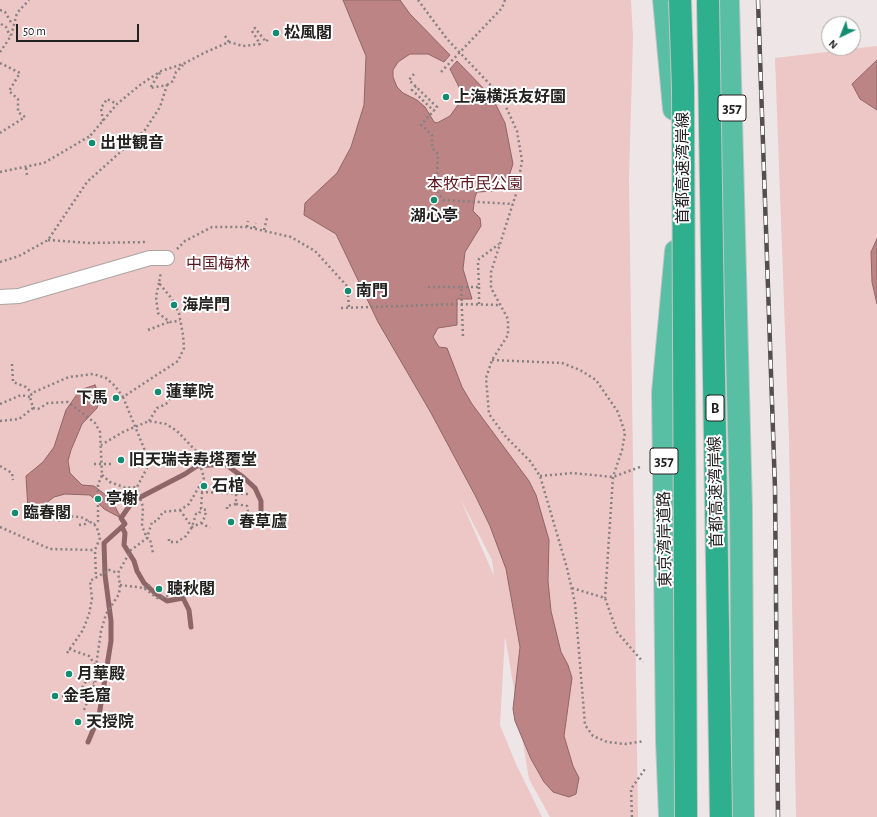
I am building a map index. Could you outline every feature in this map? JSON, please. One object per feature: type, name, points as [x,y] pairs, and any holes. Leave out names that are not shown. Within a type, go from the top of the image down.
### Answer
[{"type":"highway","name":"東京湾岸道路","points":[[664,0],[674,106],[679,214],[692,737],[692,817]]},
{"type":"highway","name":"首都高速湾岸線","points":[[680,0],[683,88],[686,817]]},
{"type":"highway","name":"首都高速湾岸線","points":[[708,0],[721,817]]},
{"type":"highway","name":"357","points":[[728,0],[735,216],[741,507],[743,817]]},
{"type":"highway","name":"東京湾岸道路","points":[[670,817],[667,741],[663,392],[679,214]]},
{"type":"highway","name":"357","points":[[718,817],[711,438],[735,216]]},
{"type":"street","points":[[0,297],[19,296],[150,258],[167,258]]},
{"type":"path","points":[[0,52],[10,36],[17,13],[29,0]]},
{"type":"path","points":[[418,0],[447,39],[501,96],[517,131],[522,161],[513,204],[491,272],[491,288],[508,319],[508,335],[492,360],[486,378],[489,414],[506,438],[530,461],[540,476],[572,588],[579,642],[580,674],[585,725],[593,736],[607,742],[625,744],[644,742]]},
{"type":"path","points":[[441,72],[502,8],[505,0]]},
{"type":"path","points":[[0,10],[5,12],[13,25]]},
{"type":"path","points":[[1,24],[6,27],[10,36]]},
{"type":"path","points":[[0,172],[26,168],[44,163],[90,136],[117,104],[140,85],[161,71],[183,64],[229,42],[243,46],[260,44],[252,31],[254,28],[266,42],[268,39]]},
{"type":"path","points":[[225,36],[229,42]]},
{"type":"path","points":[[0,63],[20,74],[9,91],[18,99],[18,112],[25,117],[0,133]]},
{"type":"path","points":[[161,71],[150,88],[167,85],[173,81],[176,72],[183,64]]},
{"type":"path","points":[[414,74],[409,80],[438,107],[421,125],[432,135],[432,148],[438,154],[436,189],[442,200],[513,204]]},
{"type":"path","points":[[0,262],[19,256],[48,240],[88,182],[145,130],[160,108],[167,85]]},
{"type":"path","points":[[103,122],[101,108],[108,99],[117,104]]},
{"type":"path","points":[[90,136],[91,140]]},
{"type":"path","points":[[26,168],[27,175]]},
{"type":"path","points":[[264,230],[267,218],[265,217]]},
{"type":"path","points":[[246,226],[248,221]]},
{"type":"path","points":[[254,228],[256,223]]},
{"type":"path","points":[[170,322],[158,313],[156,297],[162,268],[167,258],[185,241],[212,227],[246,226],[291,237],[315,251],[347,286]]},
{"type":"path","points":[[48,240],[89,243],[157,242],[167,258]]},
{"type":"path","points":[[479,304],[479,259],[499,244]]},
{"type":"path","points":[[123,397],[178,361],[184,348],[179,313],[172,299],[159,282]]},
{"type":"path","points":[[428,287],[479,287]]},
{"type":"path","points":[[461,287],[463,336]]},
{"type":"path","points":[[348,295],[349,308]]},
{"type":"path","points":[[341,308],[461,304],[500,306]]},
{"type":"path","points":[[148,330],[170,322],[180,321]]},
{"type":"path","points":[[492,360],[562,363],[580,370],[596,380],[618,412],[625,433],[622,450],[613,477],[605,598],[617,632],[643,662]]},
{"type":"path","points":[[12,364],[13,382],[26,386],[32,393]]},
{"type":"path","points":[[33,408],[30,397],[32,393],[69,377],[93,374],[106,378],[115,386],[123,397],[148,458],[147,468],[137,487],[143,507],[142,526],[147,538],[150,539],[153,553]]},
{"type":"path","points":[[149,421],[158,408],[166,404],[174,393]]},
{"type":"path","points":[[0,404],[21,395],[30,397]]},
{"type":"path","points":[[33,408],[38,410],[48,403],[68,402],[95,423],[100,432],[102,475],[98,485],[98,521],[94,524]]},
{"type":"path","points":[[0,421],[19,419],[33,408]]},
{"type":"path","points":[[84,710],[97,677],[96,666],[101,631],[106,614],[119,594],[120,585],[118,573],[131,550],[147,538],[152,522],[157,521],[163,512],[180,510],[189,504],[198,491],[204,478],[196,451],[166,424],[149,421],[136,426],[101,445]]},
{"type":"path","points":[[94,464],[114,464]]},
{"type":"path","points":[[0,466],[12,473],[13,480]]},
{"type":"path","points":[[540,476],[572,473],[613,477],[640,467]]},
{"type":"path","points":[[102,475],[110,482],[126,488],[137,487]]},
{"type":"path","points":[[198,491],[202,493],[248,494]]},
{"type":"path","points":[[169,539],[169,542],[177,542],[186,536],[192,527],[196,514],[200,514],[202,493]]},
{"type":"path","points":[[236,493],[236,504]]},
{"type":"path","points":[[227,509],[227,506],[236,504],[247,506],[248,512],[241,516]]},
{"type":"path","points":[[192,527],[201,523],[206,517],[206,510],[201,509]]},
{"type":"path","points":[[180,510],[192,527]]},
{"type":"path","points":[[58,521],[64,516],[81,516],[94,524],[100,538],[95,550],[96,578]]},
{"type":"path","points":[[79,525],[85,524],[89,521]]},
{"type":"path","points":[[201,523],[210,528]]},
{"type":"path","points":[[0,527],[50,549],[95,550]]},
{"type":"path","points":[[67,653],[83,630],[89,614],[92,599],[90,581],[109,570],[118,573]]},
{"type":"path","points":[[120,585],[144,588],[157,598],[168,596]]},
{"type":"path","points":[[144,588],[150,585]]},
{"type":"path","points":[[572,588],[605,598]]},
{"type":"path","points":[[69,649],[89,656],[96,666]]},
{"type":"path","points":[[79,677],[94,683]]},
{"type":"path","points":[[62,696],[72,698],[79,693],[86,681]]},
{"type":"path","points":[[632,817],[631,789],[645,769]]},
{"type":"green space","points":[[0,0],[631,0],[633,37],[629,179],[638,817],[550,817],[529,779],[505,636],[500,725],[516,764],[542,817],[0,817]],"holes":[[[460,498],[492,560],[494,576]]]},
{"type":"green space","points":[[877,46],[877,817],[796,817],[789,439],[775,58],[821,53],[821,56],[861,56],[861,48]]},
{"type":"shaded area","points":[[343,0],[400,0],[410,14],[450,55],[444,62],[428,54],[410,54],[398,62],[393,70],[393,77],[397,87],[403,93],[417,100],[425,107],[434,122],[437,123],[450,116],[460,102],[461,91],[450,69],[457,61],[486,91],[495,103],[505,123],[513,164],[508,179],[503,186],[494,191],[477,192],[475,197],[473,211],[480,218],[481,226],[465,252],[463,269],[472,299],[457,299],[457,325],[438,328],[433,337],[439,347],[447,348],[462,387],[472,404],[529,481],[536,495],[549,540],[548,581],[551,611],[561,652],[568,665],[572,678],[564,736],[573,766],[579,778],[576,794],[569,797],[553,792],[544,782],[531,759],[515,721],[513,709],[520,647],[506,569],[490,526],[431,413],[378,322],[336,234],[304,215],[305,203],[337,173],[351,147],[364,105],[366,56]]},
{"type":"shaded area","points":[[877,60],[877,110],[860,99],[852,84]]},
{"type":"shaded area","points":[[877,239],[877,304],[872,282],[871,252]]},
{"type":"shaded area","points":[[95,385],[100,397],[97,408],[82,424],[71,450],[68,461],[70,473],[82,485],[94,486],[111,499],[121,518],[104,509],[90,495],[65,494],[54,497],[34,513],[28,510],[26,476],[43,462],[54,447],[66,410],[80,390]]},
{"type":"waterway","points":[[88,742],[99,716],[111,641],[111,621],[105,575],[104,543],[125,524],[121,518],[133,501],[185,474],[197,466],[225,464],[255,488],[261,501],[261,516]]},
{"type":"waterway","points":[[122,527],[125,533],[124,545],[134,561],[137,571],[144,583],[156,594],[167,601],[183,598],[189,610],[191,627]]},
{"type":"railway","points":[[758,0],[775,488],[778,817]]},
{"type":"place","name":"松風閣","points":[[276,33]]},
{"type":"place","name":"上海横浜友好園","points":[[446,97]]},
{"type":"place","name":"出世観音","points":[[92,143]]},
{"type":"place","name":"湖心亭","points":[[434,200]]},
{"type":"place","name":"南門","points":[[348,291]]},
{"type":"place","name":"海岸門","points":[[174,305]]},
{"type":"place","name":"蓮華院","points":[[158,392]]},
{"type":"place","name":"下馬","points":[[116,398]]},
{"type":"place","name":"旧天瑞寺寿塔覆堂","points":[[121,460]]},
{"type":"place","name":"石棺","points":[[204,486]]},
{"type":"place","name":"亭榭","points":[[98,499]]},
{"type":"place","name":"臨春閣","points":[[15,513]]},
{"type":"place","name":"春草廬","points":[[231,522]]},
{"type":"place","name":"聴秋閣","points":[[159,589]]},
{"type":"place","name":"月華殿","points":[[69,674]]},
{"type":"place","name":"金毛窟","points":[[55,696]]},
{"type":"place","name":"天授院","points":[[78,722]]},
{"type":"park label","name":"本牧市民公園","points":[[475,184]]},
{"type":"park label","name":"中国梅林","points":[[218,264]]}]
